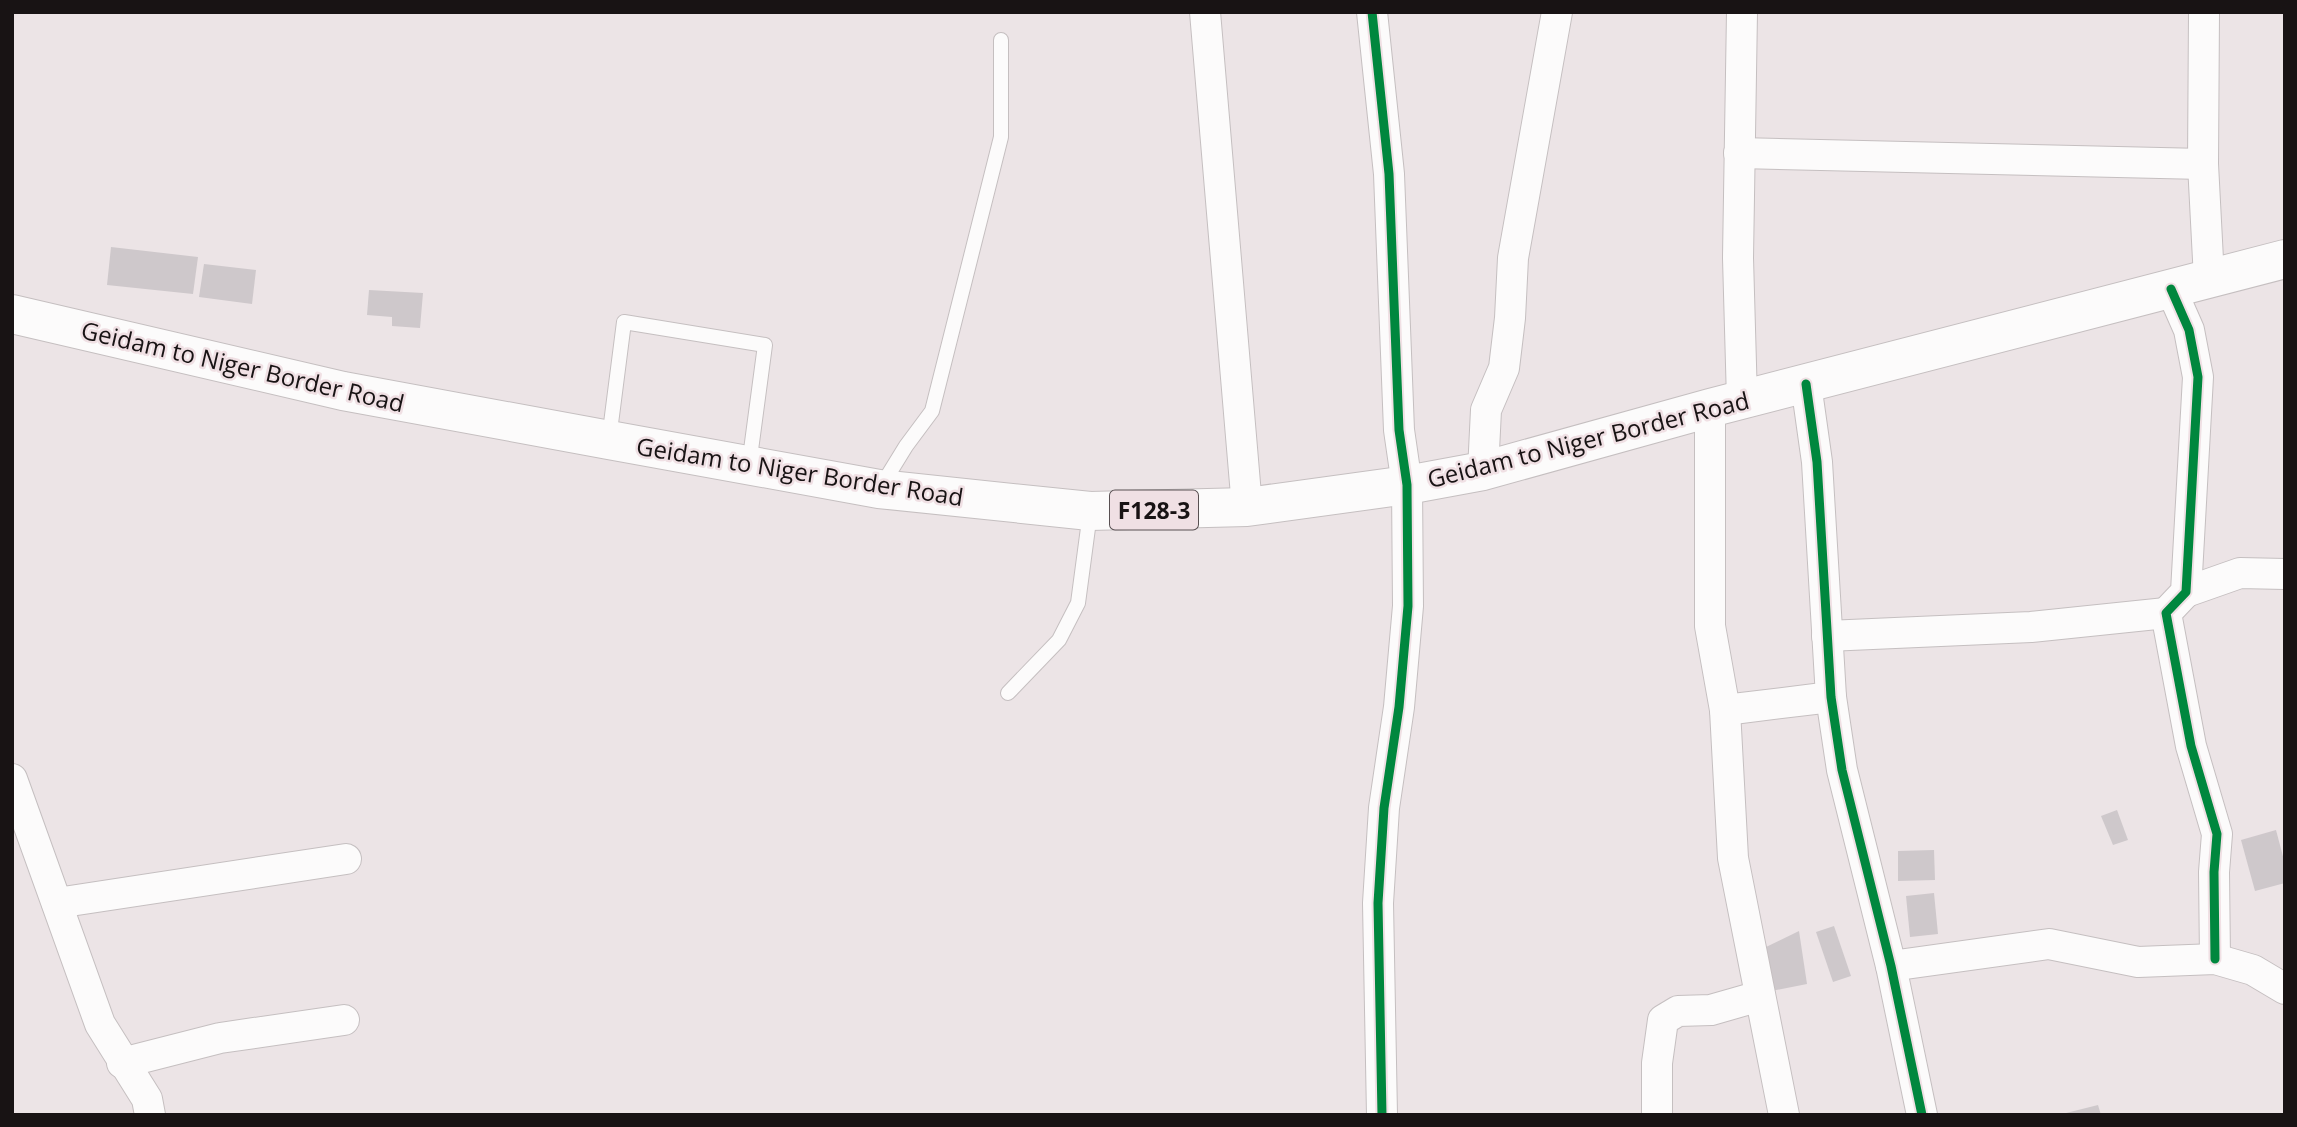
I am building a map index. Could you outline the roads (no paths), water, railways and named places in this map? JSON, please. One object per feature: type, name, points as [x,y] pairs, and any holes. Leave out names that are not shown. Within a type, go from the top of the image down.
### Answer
[{"type":"main road","name":"Geidam to Niger Border Road","points":[[12,314],[343,391],[749,466],[879,489],[1090,512],[1247,507],[1408,485],[1483,471],[1726,404],[2285,259]]},
{"type":"street","points":[[1205,12],[1247,507]]},
{"type":"street","points":[[1372,12],[1389,173],[1399,430],[1408,485],[1408,606],[1399,707],[1384,808],[1378,903],[1382,1115]]},
{"type":"street","points":[[1483,471],[1486,410],[1504,368],[1513,258],[1557,12]]},
{"type":"street","points":[[1742,12],[1738,258],[1710,626],[1725,710],[1733,858],[1784,1115]]},
{"type":"street","points":[[2204,12],[2203,164],[2209,279]]},
{"type":"street","points":[[1739,153],[2203,164]]},
{"type":"street","points":[[2171,289],[2189,330],[2198,377],[2176,603],[2191,746],[2217,834],[2214,872],[2215,959]]},
{"type":"street","points":[[1806,384],[1817,462],[1830,697],[1842,770],[1891,966],[1923,1115]]},
{"type":"street","points":[[1827,636],[2031,627],[2176,603],[2240,573],[2285,574]]},
{"type":"street","points":[[1725,710],[1830,697]]},
{"type":"street","points":[[12,779],[100,1024],[147,1099],[150,1115]]},
{"type":"street","points":[[57,903],[346,859]]},
{"type":"street","points":[[1891,966],[2049,944],[2138,962],[2215,959],[2253,970],[2285,989]]},
{"type":"street","points":[[1657,1115],[1657,1063],[1663,1020],[1678,1011],[1711,1010],[1760,996]]},
{"type":"street","points":[[122,1063],[219,1038],[344,1020]]},
{"type":"lane","points":[[879,489],[932,411],[1001,137],[1001,40]]},
{"type":"lane","points":[[609,440],[624,321],[765,345],[749,466]]},
{"type":"lane","points":[[1008,694],[1059,640],[1078,603],[1090,512]]}]
